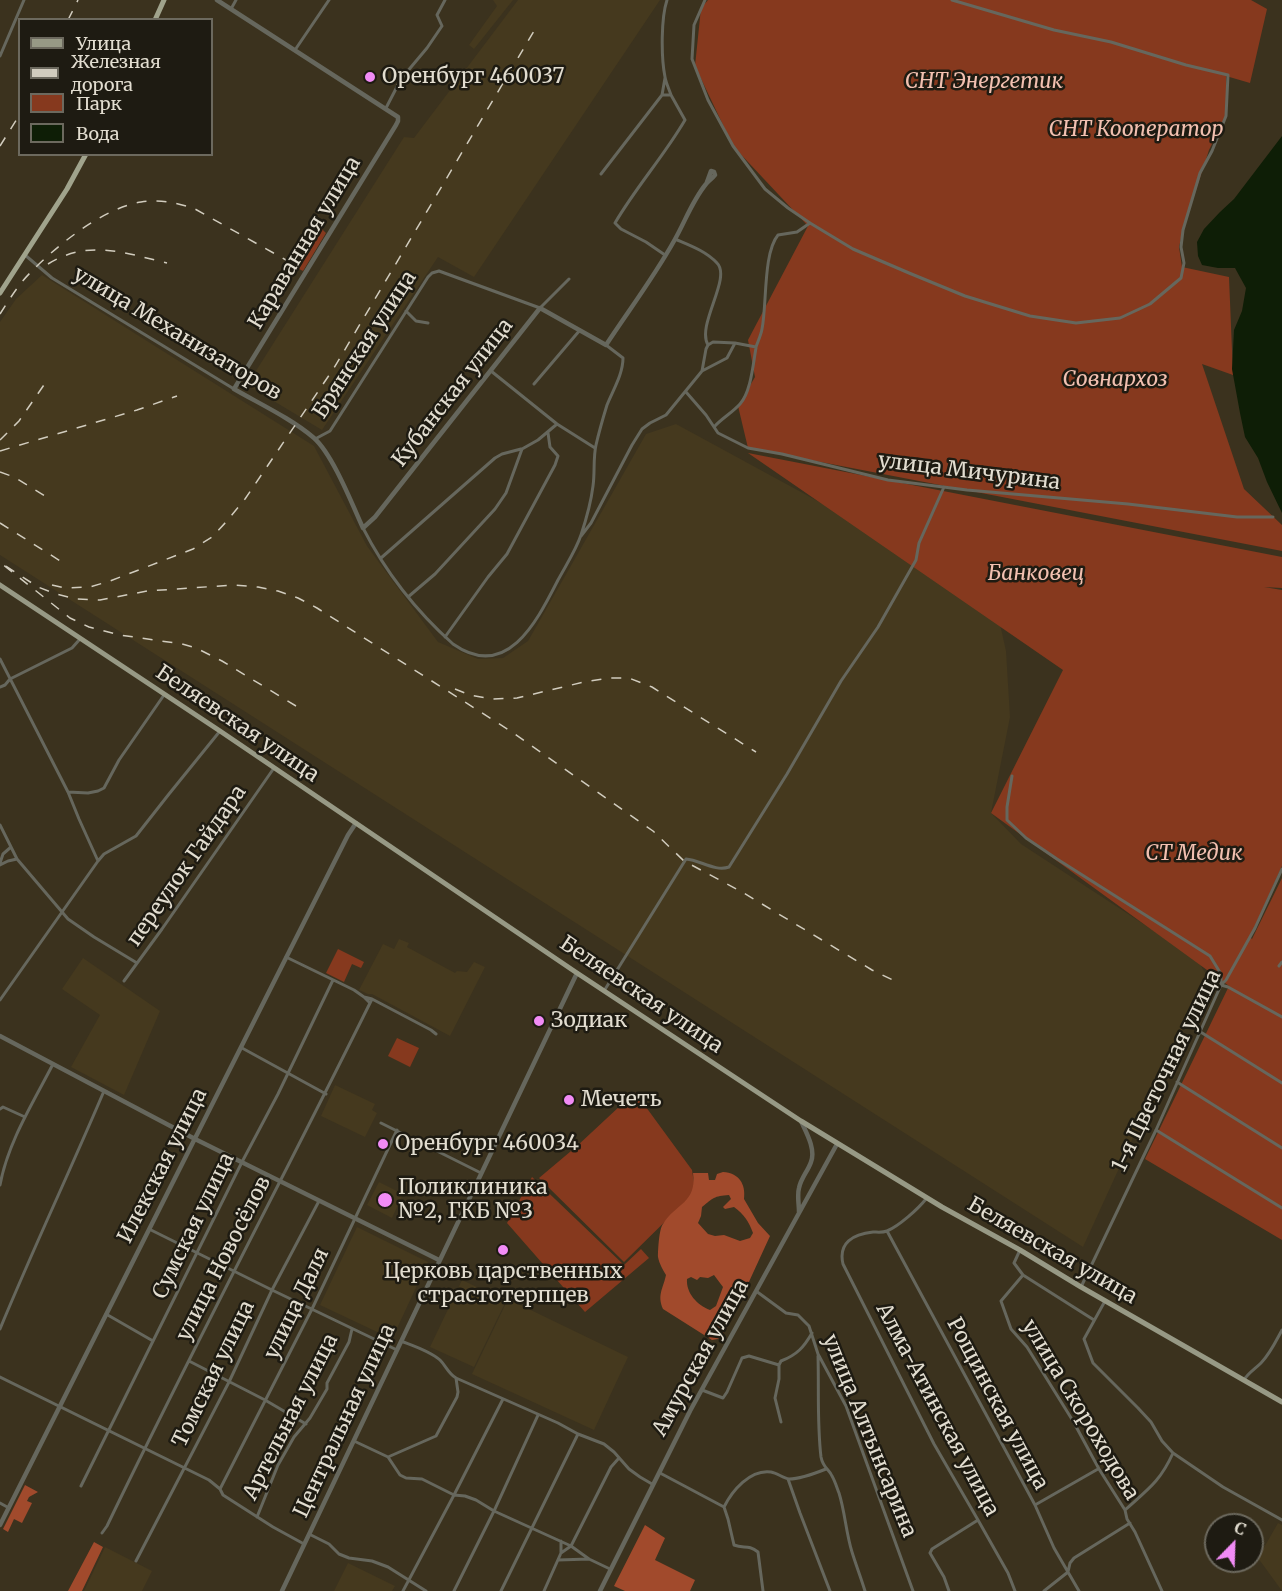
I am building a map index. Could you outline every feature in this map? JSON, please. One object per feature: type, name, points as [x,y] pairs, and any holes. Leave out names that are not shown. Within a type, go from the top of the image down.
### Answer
[{"type":"highway","points":[[156,18],[164,0]]},
{"type":"highway","points":[[0,293],[85,156]]},
{"type":"main road","name":"Беляевская улица","points":[[0,585],[356,822],[577,973],[837,1144],[1282,1402]]},
{"type":"street","points":[[0,56],[24,0]]},
{"type":"street","points":[[217,0],[386,108],[401,79],[442,26],[437,15],[445,0]]},
{"type":"street","points":[[231,9],[236,0]]},
{"type":"street","points":[[295,50],[329,0]]},
{"type":"street","points":[[601,174],[662,95],[665,78],[663,43],[666,0]]},
{"type":"street","points":[[705,0],[694,25],[692,59],[708,100],[733,146],[765,189],[788,208],[853,249],[965,296],[1030,316],[1076,324],[1120,318],[1150,304],[1181,278],[1184,263],[1181,248],[1183,230],[1200,173],[1226,116],[1228,75],[1111,42],[1054,30],[952,0]]},
{"type":"street","points":[[665,78],[671,95],[685,120],[615,223],[621,229],[665,255]]},
{"type":"street","points":[[662,95],[671,95]]},
{"type":"street","name":"Караванная улица","points":[[234,389],[398,121],[395,113],[386,108]]},
{"type":"street","points":[[581,536],[593,487],[595,448],[607,407],[623,366],[622,358],[606,345],[675,239],[688,212],[707,183]]},
{"type":"street","points":[[714,427],[745,398],[762,328],[773,240],[778,234],[797,232],[810,223]]},
{"type":"street","points":[[675,239],[701,251],[719,264],[721,270],[705,330],[708,345]]},
{"type":"street","name":"улица Механизаторов","points":[[25,255],[52,278],[296,425],[315,439]]},
{"type":"street","name":"Брянская улица","points":[[315,439],[330,432],[406,310],[432,273],[439,271],[540,308],[606,345]]},
{"type":"street","name":"Кубанская улица","points":[[363,528],[375,517],[540,308],[569,279]]},
{"type":"street","points":[[406,310],[416,321],[428,323]]},
{"type":"street","points":[[534,384],[580,330]]},
{"type":"street","points":[[702,371],[706,349],[713,342],[735,342],[756,347]]},
{"type":"street","points":[[315,439],[328,456],[363,528],[394,580],[445,637],[462,651],[492,656],[501,653],[522,639],[547,601],[642,429],[666,415],[702,371],[727,358],[735,342]]},
{"type":"street","points":[[491,371],[557,424],[595,448]]},
{"type":"street","name":"улица Мичурина","points":[[686,392],[718,433],[748,448],[888,480],[1237,517],[1273,517]]},
{"type":"street","points":[[381,559],[495,458],[522,449],[548,433],[557,424]]},
{"type":"street","points":[[445,637],[507,554],[555,465],[558,456],[550,447],[548,433]]},
{"type":"street","points":[[408,597],[435,574],[495,509],[506,493],[522,449]]},
{"type":"street","points":[[604,991],[686,859],[724,869],[729,867],[841,681],[889,608],[916,560],[919,543],[944,487]]},
{"type":"street","points":[[0,687],[10,679],[72,648],[80,639]]},
{"type":"street","points":[[0,659],[68,792],[98,861]]},
{"type":"street","points":[[68,792],[98,792],[104,788],[119,760],[164,695]]},
{"type":"street","points":[[0,1000],[98,861],[104,854],[136,836],[220,731]]},
{"type":"street","name":"переулок Гайдара","points":[[124,981],[274,768]]},
{"type":"street","points":[[1012,776],[1006,807],[1007,820],[1026,838],[1210,956],[1221,974],[1221,985],[1282,1017]]},
{"type":"street","name":"Илекская улица","points":[[0,1525],[356,822]]},
{"type":"street","points":[[0,825],[17,859],[68,919],[138,963]]},
{"type":"street","points":[[0,864],[3,854],[11,847]]},
{"type":"street","points":[[0,864],[17,859]]},
{"type":"street","name":"1-я Цветочная улица","points":[[1081,1287],[1156,1130],[1221,985],[1250,938],[1282,869]]},
{"type":"street","points":[[286,957],[354,990],[370,1003]]},
{"type":"street","points":[[1279,966],[1282,962]]},
{"type":"street","name":"Центральная улица","points":[[282,1591],[577,973]]},
{"type":"street","name":"Сумская улица","points":[[81,1486],[333,980]]},
{"type":"street","points":[[364,997],[369,997],[436,1034]]},
{"type":"street","name":"улица Новосёлов","points":[[102,1533],[326,1094],[372,999]]},
{"type":"street","points":[[1199,1031],[1282,1083]]},
{"type":"street","points":[[0,1036],[195,1139],[439,1260]]},
{"type":"street","points":[[242,1047],[326,1094]]},
{"type":"street","points":[[0,1185],[3,1167],[25,1117],[53,1064]]},
{"type":"street","points":[[1177,1082],[1282,1148]]},
{"type":"street","points":[[0,1329],[104,1091]]},
{"type":"street","points":[[0,1109],[3,1107],[25,1117]]},
{"type":"street","points":[[799,1215],[798,1190],[812,1161],[812,1151],[801,1121]]},
{"type":"street","points":[[381,1123],[481,1173]]},
{"type":"street","name":"улица Даля","points":[[220,1489],[312,1309],[397,1130]]},
{"type":"street","points":[[1156,1130],[1282,1208]]},
{"type":"street","name":"Амурская улица","points":[[600,1591],[658,1472],[837,1144]]},
{"type":"street","points":[[886,1231],[916,1211],[927,1198]]},
{"type":"street","name":"Томская улица","points":[[136,1561],[319,1201]]},
{"type":"street","points":[[149,1229],[397,1350]]},
{"type":"street","name":"Алма-Атинская улица","points":[[886,1231],[854,1237],[843,1248],[841,1256],[843,1264],[934,1444],[1008,1573],[1015,1591]]},
{"type":"street","name":"Рощинская улица","points":[[886,1231],[1035,1505],[1054,1548],[1080,1591]]},
{"type":"street","points":[[1020,1250],[1014,1263],[1023,1275],[1094,1320]]},
{"type":"street","name":"улица Скороходова","points":[[1023,1275],[1001,1301],[1011,1329],[1027,1347],[1125,1510],[1162,1591]]},
{"type":"street","name":"улица Алтынсарина","points":[[756,1292],[786,1313],[798,1315],[809,1326],[818,1354],[846,1406],[913,1591]]},
{"type":"street","points":[[1106,1301],[1084,1339],[1093,1364],[1151,1422],[1162,1441],[1173,1453],[1282,1521]]},
{"type":"street","points":[[106,1314],[153,1341]]},
{"type":"street","name":"Артельная улица","points":[[257,1517],[278,1465],[327,1389],[327,1383],[349,1342],[352,1329]]},
{"type":"street","points":[[1244,1380],[1266,1357],[1282,1330]]},
{"type":"street","points":[[781,1422],[775,1398],[781,1361],[802,1350],[812,1333]]},
{"type":"street","points":[[401,1341],[428,1352],[441,1361],[446,1370],[456,1378],[604,1444],[639,1477],[652,1484]]},
{"type":"street","points":[[818,1354],[821,1459],[826,1469],[832,1474],[852,1552],[865,1591]]},
{"type":"street","points":[[702,1390],[723,1398],[742,1358],[749,1356],[780,1365]]},
{"type":"street","points":[[188,1361],[265,1400],[306,1424]]},
{"type":"street","points":[[0,1377],[209,1480],[220,1489],[223,1495],[304,1544]]},
{"type":"street","points":[[388,1457],[436,1436],[457,1397],[456,1378]]},
{"type":"street","points":[[403,1591],[502,1399]]},
{"type":"street","points":[[454,1591],[538,1415]]},
{"type":"street","points":[[501,1591],[578,1434]]},
{"type":"street","points":[[354,1441],[388,1457],[400,1475],[406,1478],[422,1479],[454,1495],[465,1496],[571,1546],[589,1559],[610,1569]]},
{"type":"street","points":[[1125,1510],[1154,1485],[1166,1469],[1173,1453]]},
{"type":"street","points":[[561,1553],[571,1546],[610,1467],[619,1458]]},
{"type":"street","points":[[724,1507],[734,1491],[759,1473],[768,1472],[788,1479],[826,1469]]},
{"type":"street","points":[[1035,1505],[1099,1469]]},
{"type":"street","points":[[658,1472],[724,1507],[734,1545],[752,1547],[758,1552],[764,1591]]},
{"type":"street","points":[[788,1479],[830,1591]]},
{"type":"street","points":[[0,1503],[9,1508]]},
{"type":"street","points":[[949,1591],[930,1553],[932,1549],[978,1520]]},
{"type":"street","points":[[1044,1591],[1068,1572],[1074,1558],[1130,1523]]},
{"type":"street","points":[[309,1534],[329,1544],[339,1554],[388,1567],[426,1591]]},
{"type":"street","points":[[544,1591],[561,1553],[561,1541]]},
{"type":"street","points":[[558,1560],[589,1559]]},
{"type":"shaded area","points":[[493,0],[513,0],[474,49],[469,45],[497,6]]},
{"type":"shaded area","points":[[518,0],[660,0],[474,277],[438,257],[322,430],[247,385],[404,137],[414,138]]},
{"type":"shaded area","points":[[42,275],[314,446],[367,546],[438,642],[478,659],[503,658],[528,641],[646,434],[676,424],[994,597],[1006,651],[1010,717],[991,813],[1021,844],[1197,959],[1207,976],[1083,1247],[0,555],[0,322],[16,299]]},
{"type":"shaded area","points":[[399,939],[409,943],[407,947],[455,973],[457,971],[467,972],[474,962],[485,967],[450,1036],[372,994],[359,990],[383,944],[394,949]]},
{"type":"shaded area","points":[[83,958],[160,1011],[124,1095],[71,1067],[100,1015],[62,989]]},
{"type":"shaded area","points":[[335,1085],[375,1104],[372,1110],[377,1113],[365,1137],[321,1116]]},
{"type":"shaded area","points":[[693,1173],[708,1173],[709,1180],[715,1180],[717,1174],[729,1173],[740,1180],[744,1189],[744,1199],[758,1223],[770,1236],[723,1334],[718,1339],[712,1340],[663,1309],[661,1296],[666,1275],[659,1262],[658,1254],[662,1227],[668,1217],[689,1197],[692,1191]],"holes":[[[729,1195],[731,1199],[723,1207],[725,1209],[734,1207],[743,1215],[753,1233],[750,1238],[740,1241],[724,1235],[708,1234],[698,1223],[702,1207],[714,1198]],[[714,1275],[723,1287],[716,1306],[710,1310],[693,1298],[688,1289],[687,1279],[691,1277],[697,1280],[700,1277],[708,1278]]]},
{"type":"shaded area","name":"Поликлиника №2, ГКБ №3","points":[[379,1182],[403,1194],[392,1218],[367,1205]]},
{"type":"shaded area","points":[[357,1227],[428,1262],[392,1339],[320,1305]]},
{"type":"shaded area","points":[[462,1280],[506,1301],[474,1367],[430,1347]]},
{"type":"shaded area","points":[[508,1299],[628,1357],[594,1430],[472,1374]]},
{"type":"shaded area","points":[[25,1485],[38,1492],[29,1497],[27,1501],[32,1503],[22,1523],[14,1519],[8,1532],[3,1529]]},
{"type":"shaded area","points":[[1278,1523],[1282,1525],[1282,1591],[1264,1566],[1264,1548]]},
{"type":"shaded area","points":[[645,1525],[665,1538],[655,1560],[695,1580],[690,1591],[625,1591],[614,1586]]},
{"type":"shaded area","points":[[94,1542],[103,1547],[82,1591],[68,1591]]},
{"type":"shaded area","points":[[105,1547],[152,1571],[142,1591],[84,1591]]},
{"type":"shaded area","points":[[348,1563],[395,1586],[392,1591],[334,1591]]},
{"type":"green space","points":[[708,0],[1251,0],[1267,9],[1250,83],[1226,76],[1226,116],[1209,150],[1179,247],[1182,267],[1229,277],[1233,375],[1202,364],[1244,489],[1282,525],[1282,551],[748,448],[738,406],[755,377],[748,340],[808,226],[733,146],[695,66],[701,8]]},
{"type":"green space","points":[[320,227],[326,233],[303,271],[295,267]]},
{"type":"green space","points":[[748,453],[1282,557],[1282,588],[1264,587],[1282,590],[1282,866],[1250,937],[1252,939],[1282,878],[1282,1240],[1145,1159],[1229,986],[991,813],[1063,670]]},
{"type":"green space","points":[[338,949],[364,962],[361,968],[352,964],[344,982],[326,973]]},
{"type":"green space","points":[[397,1038],[419,1048],[410,1067],[388,1056]]},
{"type":"green space","points":[[635,1092],[692,1170],[694,1183],[692,1195],[624,1262],[539,1178]]},
{"type":"green space","points":[[532,1177],[624,1265],[641,1249],[649,1258],[585,1312],[507,1223]]},
{"type":"water","points":[[1282,136],[1282,513],[1258,458],[1245,437],[1232,369],[1234,330],[1242,311],[1246,288],[1235,268],[1202,265],[1198,256],[1197,242],[1204,229],[1234,199]]},
{"type":"railway","points":[[69,18],[78,0]]},
{"type":"railway","points":[[52,585],[65,588],[90,587],[110,581],[193,549],[212,537],[226,522],[245,499],[334,368],[534,31]]},
{"type":"railway","points":[[0,146],[18,117]]},
{"type":"railway","points":[[0,314],[26,278],[67,240],[111,212],[141,202],[168,202],[195,209],[286,260]]},
{"type":"railway","points":[[48,264],[63,256],[92,250],[121,252],[167,263]]},
{"type":"railway","points":[[0,440],[19,421],[46,382]]},
{"type":"railway","points":[[0,451],[177,396]]},
{"type":"railway","points":[[0,472],[14,477],[45,496]]},
{"type":"railway","points":[[0,523],[62,562]]},
{"type":"railway","points":[[296,706],[196,648],[120,635],[89,627],[70,618],[1,563],[38,587],[76,599],[100,600],[147,591],[234,585],[278,591],[298,598],[512,732],[653,831],[684,861],[742,892],[872,970],[897,982]]},
{"type":"railway","points":[[455,689],[470,695],[492,699],[517,698],[584,682],[629,678],[652,687],[756,752]]},
{"type":"place","name":"Оренбург 460037","points":[[370,77]]},
{"type":"place","name":"Зодиак","points":[[539,1021]]},
{"type":"place","name":"Мечеть","points":[[569,1100]]},
{"type":"place","name":"Оренбург 460034","points":[[383,1144]]},
{"type":"place","name":"Поликлиника №2, ГКБ №3","points":[[385,1200]]},
{"type":"place","name":"Церковь царственных страстотерпцев","points":[[503,1250]]},
{"type":"park label","name":"СНТ Энергетик","points":[[984,82]]},
{"type":"park label","name":"СНТ Кооператор","points":[[1136,130]]},
{"type":"park label","name":"Совнархоз","points":[[1115,380]]},
{"type":"park label","name":"Банковец","points":[[1036,574]]},
{"type":"park label","name":"СТ Медик","points":[[1194,854]]}]
